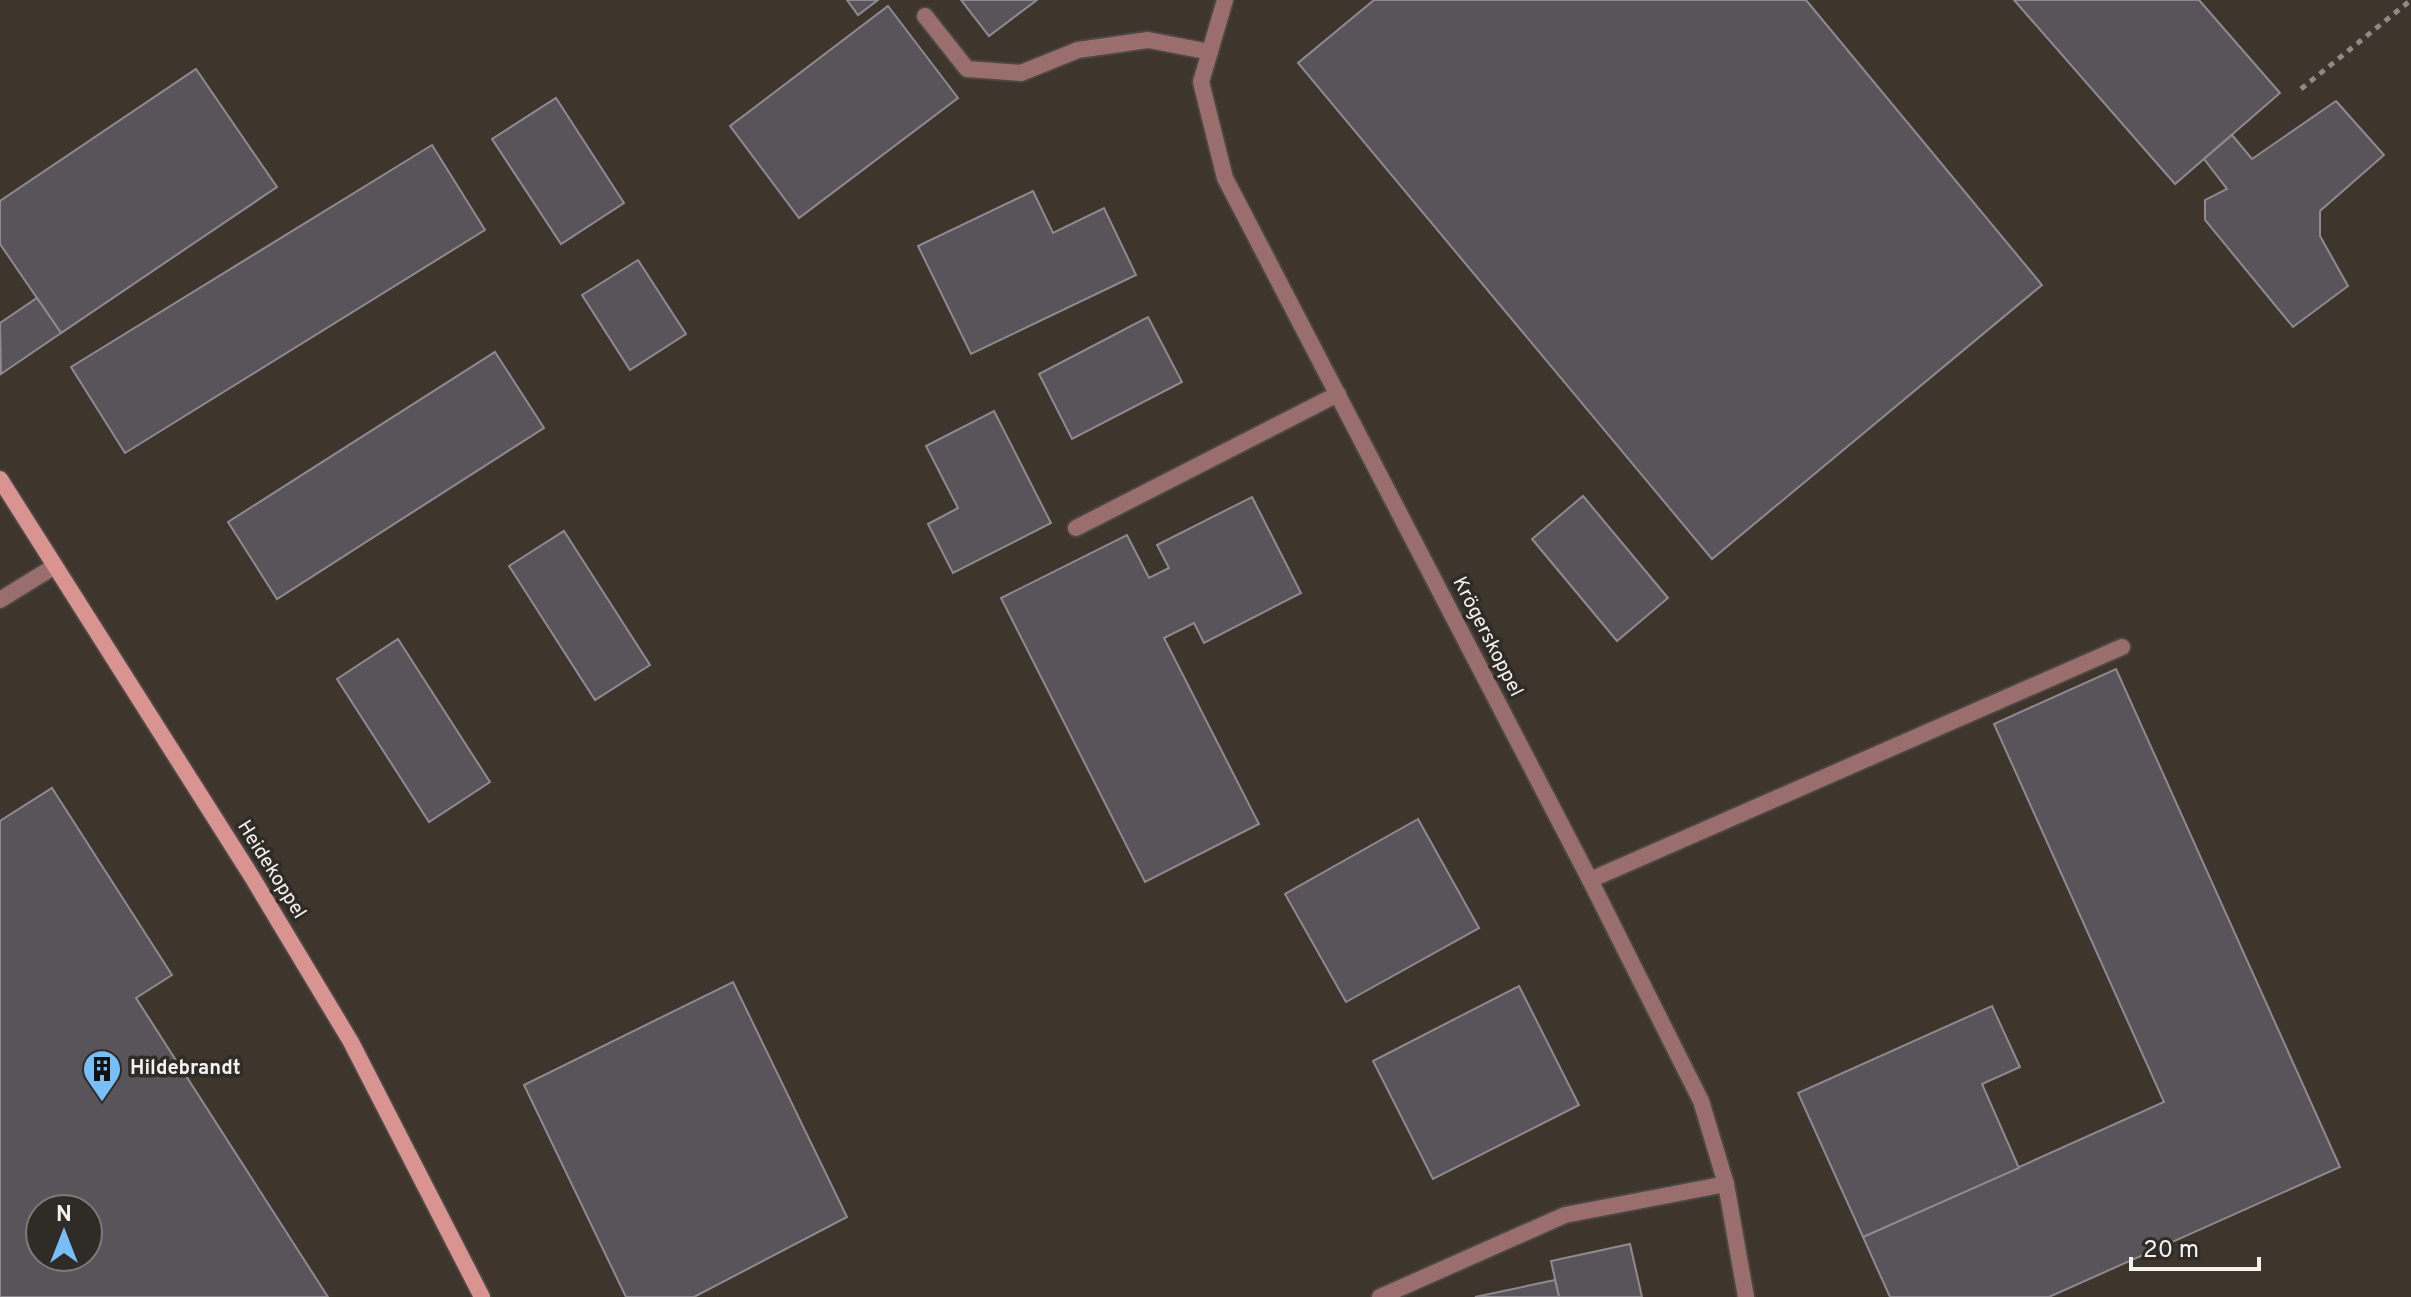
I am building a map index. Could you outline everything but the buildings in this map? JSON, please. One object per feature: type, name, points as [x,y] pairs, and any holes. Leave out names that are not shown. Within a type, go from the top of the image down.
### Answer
[{"type":"street","name":"Krögerskoppel","points":[[1225,0],[1201,82],[1225,178],[1590,880],[1701,1101],[1726,1184],[1746,1297]]},
{"type":"street","points":[[925,16],[967,69],[1021,73],[1078,50],[1148,40],[1210,52]]},
{"type":"street","points":[[1076,528],[1338,394]]},
{"type":"street","name":"Heidekoppel","points":[[0,479],[252,877],[351,1042],[482,1297]]},
{"type":"street","points":[[0,600],[55,566]]},
{"type":"street","points":[[1590,880],[2122,647]]},
{"type":"street","points":[[1380,1297],[1565,1215],[1726,1184]]},
{"type":"path","points":[[2301,89],[2411,0]]},
{"type":"shaded area","points":[[0,0],[2411,0],[2411,1297],[0,1297]]},
{"type":"place","name":"Hildebrandt","points":[[102,1103]]}]
